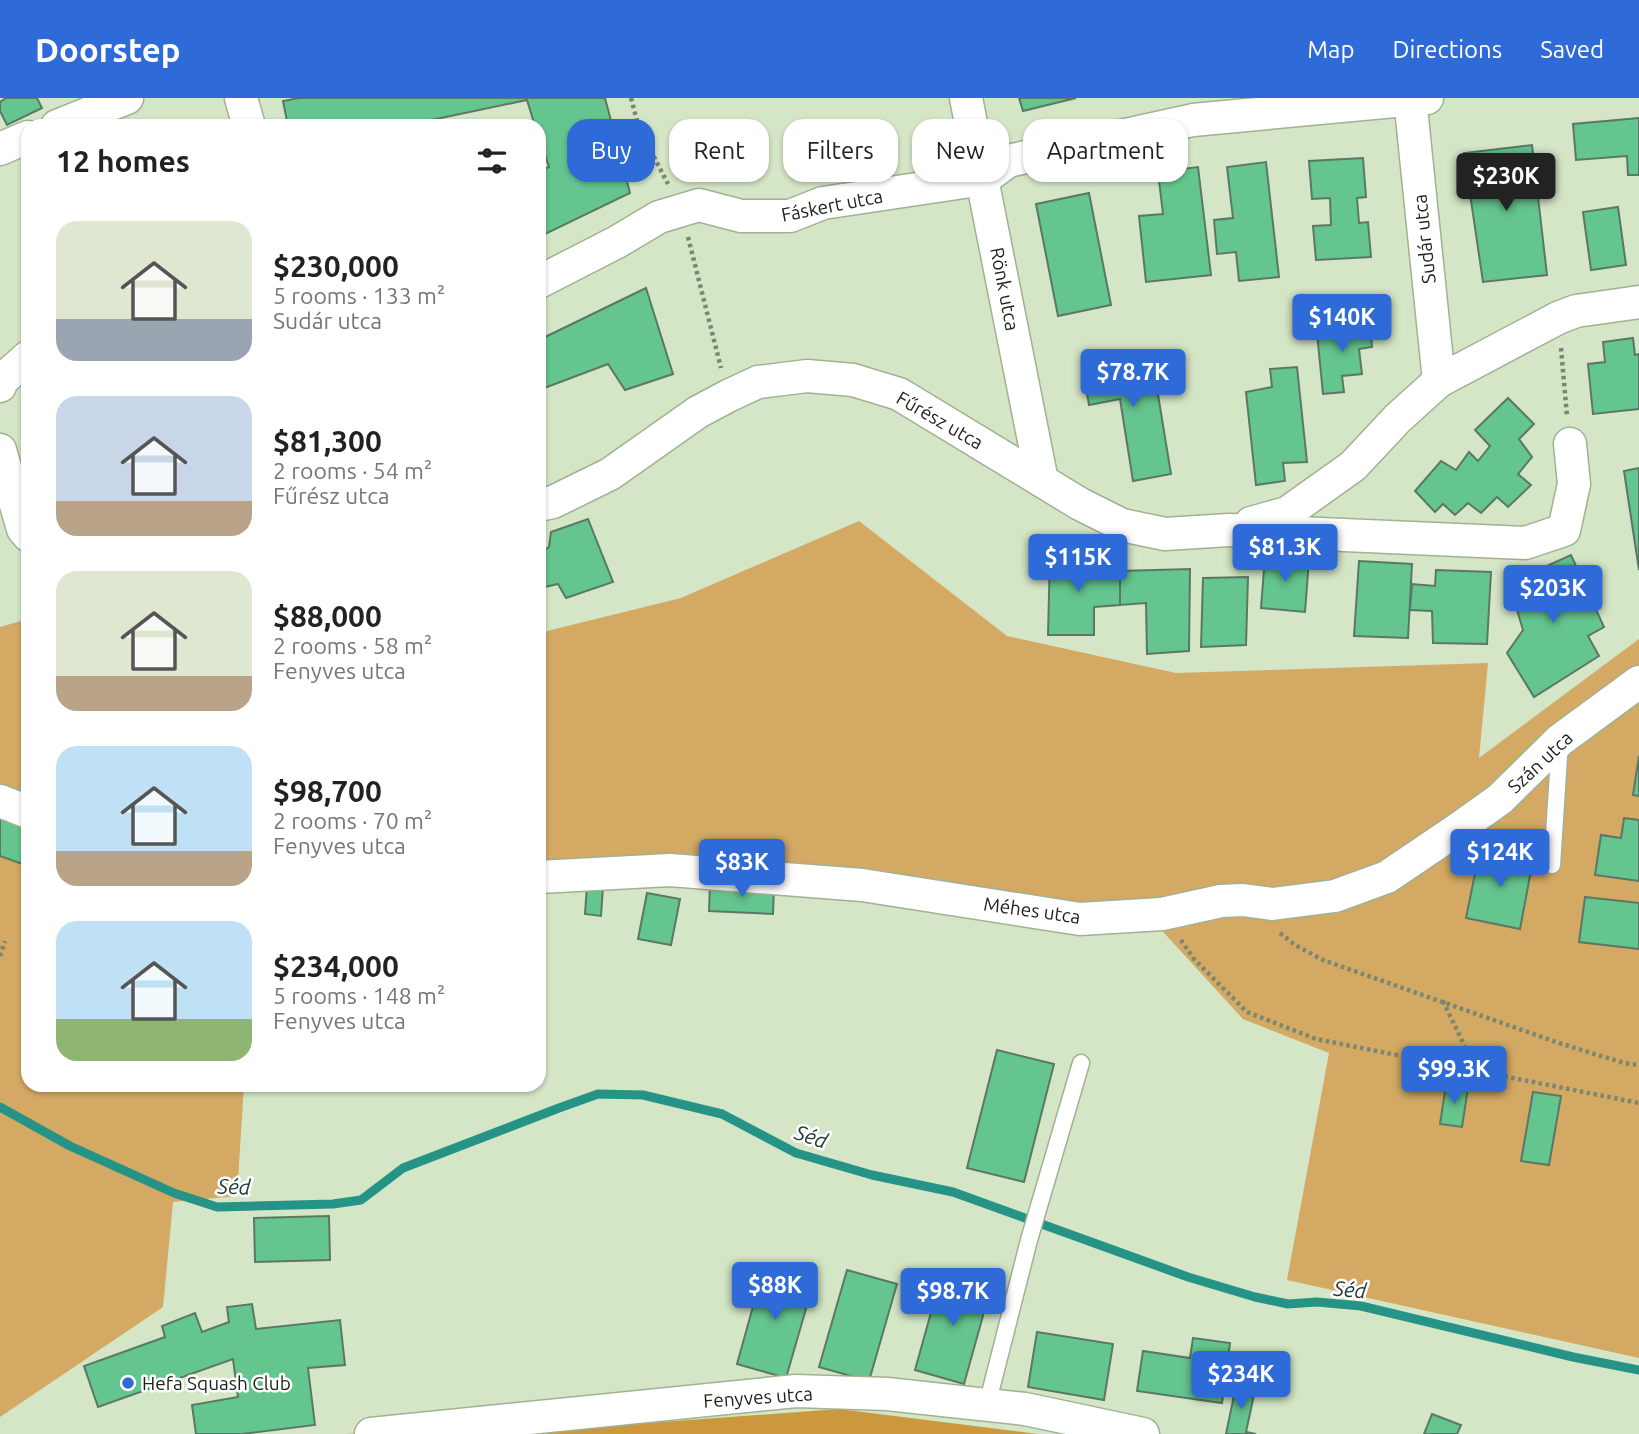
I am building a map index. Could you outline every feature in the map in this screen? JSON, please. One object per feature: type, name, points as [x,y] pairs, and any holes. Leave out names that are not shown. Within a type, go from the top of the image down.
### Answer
[{"type":"street","points":[[74,119],[127,98]]},
{"type":"street","points":[[241,98],[247,119]]},
{"type":"street","name":"Rönk utca","points":[[966,98],[971,119]]},
{"type":"street","name":"Fáskert utca","points":[[1009,161],[1193,120],[1416,98]]},
{"type":"street","name":"Sudár utca","points":[[1416,98],[1439,381]]},
{"type":"street","points":[[0,149],[21,140]]},
{"type":"street","name":"Fáskert utca","points":[[546,278],[659,218],[699,205],[741,216],[790,216],[823,202],[965,182]]},
{"type":"street","name":"Rönk utca","points":[[985,182],[1042,481]]},
{"type":"street","name":"Fűrész utca","points":[[1229,530],[1287,513],[1353,466],[1398,418],[1439,381],[1558,318],[1576,311],[1639,302]]},
{"type":"street","points":[[0,386],[21,363]]},
{"type":"street","name":"Fűrész utca","points":[[546,504],[610,474],[698,412],[728,396],[758,382],[807,376],[853,380],[899,394],[1042,481],[1122,525],[1165,534],[1229,530],[1525,543],[1564,530],[1574,484],[1570,444]]},
{"type":"street","points":[[0,450],[21,522]]},
{"type":"street","name":"Szán utca","points":[[1162,914],[1221,901],[1243,900],[1272,904],[1335,896],[1387,877],[1500,799],[1560,740],[1639,682]]},
{"type":"street","points":[[0,802],[21,810]]},
{"type":"street","name":"Méhes utca","points":[[546,877],[670,870],[862,885],[1080,919],[1162,914]]},
{"type":"street","name":"Fenyves utca","points":[[371,1434],[796,1391],[887,1394],[1025,1409],[1143,1434]]},
{"type":"lane","points":[[1552,865],[1560,740]]},
{"type":"lane","points":[[987,1405],[1029,1240],[1081,1063]]},
{"type":"path","points":[[631,98],[639,128],[682,210],[728,396]]},
{"type":"path","points":[[1558,318],[1570,444]]},
{"type":"path","points":[[1162,914],[1194,959],[1247,1012],[1316,1039],[1639,1103]]},
{"type":"path","points":[[1277,931],[1295,945],[1323,960],[1559,1043],[1639,1065]]},
{"type":"path","points":[[0,956],[5,941]]},
{"type":"path","points":[[1443,1000],[1477,1072]]},
{"type":"shaded area","points":[[859,521],[1007,636],[1176,673],[1488,663],[1479,758],[1639,639],[1639,1358],[1287,1280],[1329,1053],[1243,1019],[1144,911],[546,874],[546,631],[681,598]]},
{"type":"shaded area","points":[[21,621],[21,1092],[244,1092],[237,1196],[173,1202],[163,1307],[0,1417],[0,627]]},
{"type":"shaded area","points":[[839,1409],[1038,1434],[344,1434],[621,1425]]},
{"type":"building","points":[[6,98],[37,98],[42,108],[7,125],[0,111],[0,102]]},
{"type":"building","points":[[299,98],[605,98],[611,119],[567,119],[567,182],[627,182],[630,193],[546,234],[546,168],[549,167],[546,158],[546,119],[533,119],[527,100],[436,119],[287,119],[283,101]]},
{"type":"building","points":[[1019,98],[1076,98],[1023,111]]},
{"type":"building","points":[[1639,118],[1639,175],[1628,175],[1627,156],[1576,160],[1573,124]]},
{"type":"building","points":[[1532,145],[1547,275],[1483,282],[1464,153]]},
{"type":"building","points":[[1363,158],[1366,197],[1357,198],[1359,223],[1368,222],[1371,257],[1316,260],[1313,226],[1331,225],[1330,198],[1312,199],[1309,161]]},
{"type":"building","points":[[1266,162],[1279,277],[1239,281],[1236,252],[1217,254],[1214,220],[1233,218],[1227,167]]},
{"type":"building","points":[[1198,167],[1211,275],[1146,282],[1139,216],[1163,214],[1159,182],[1188,182],[1188,168]]},
{"type":"building","points":[[1089,193],[1111,305],[1058,316],[1036,204]]},
{"type":"building","points":[[1618,207],[1626,265],[1591,270],[1583,212]]},
{"type":"building","points":[[646,288],[673,374],[625,390],[608,364],[546,387],[546,337]]},
{"type":"building","points":[[1370,321],[1372,347],[1359,349],[1362,374],[1342,376],[1344,392],[1323,394],[1317,333],[1338,331],[1337,325]]},
{"type":"building","points":[[1633,338],[1635,355],[1639,354],[1639,409],[1593,414],[1588,364],[1605,362],[1603,342]]},
{"type":"building","points":[[1151,352],[1171,474],[1133,481],[1120,399],[1089,405],[1082,363]]},
{"type":"building","points":[[1297,367],[1307,462],[1283,463],[1285,481],[1256,485],[1246,392],[1272,387],[1270,369]]},
{"type":"building","points":[[1508,398],[1534,424],[1519,439],[1532,457],[1518,474],[1531,485],[1508,507],[1497,497],[1481,513],[1468,503],[1455,515],[1443,504],[1435,512],[1415,491],[1441,461],[1456,470],[1469,452],[1478,461],[1490,446],[1475,430]]},
{"type":"building","points":[[1639,468],[1639,570],[1624,471]]},
{"type":"building","points":[[588,519],[613,582],[566,598],[558,584],[546,587],[546,549],[549,547],[551,532]]},
{"type":"building","points":[[1050,555],[1091,555],[1092,572],[1120,571],[1120,605],[1094,607],[1094,635],[1048,635]]},
{"type":"building","points":[[1571,555],[1604,627],[1588,636],[1599,656],[1534,697],[1507,653],[1523,630],[1509,583]]},
{"type":"building","points":[[1265,556],[1309,560],[1305,612],[1261,608]]},
{"type":"building","points":[[1359,561],[1412,564],[1408,638],[1354,636]]},
{"type":"building","points":[[1190,569],[1189,651],[1147,654],[1146,603],[1120,605],[1120,571]]},
{"type":"building","points":[[1436,570],[1491,572],[1487,644],[1433,643],[1432,611],[1410,610],[1412,584],[1435,586]]},
{"type":"building","points":[[1248,577],[1246,645],[1201,647],[1203,578]]},
{"type":"building","points":[[1639,756],[1639,796],[1633,795]]},
{"type":"building","points":[[0,814],[21,822],[21,864],[0,856]]},
{"type":"building","points":[[1624,818],[1639,820],[1639,881],[1595,875],[1601,835],[1621,838]]},
{"type":"building","points":[[1480,849],[1533,860],[1520,929],[1466,918]]},
{"type":"building","points":[[710,884],[774,886],[773,914],[709,911]]},
{"type":"building","points":[[587,885],[603,886],[601,916],[585,914]]},
{"type":"building","points":[[647,893],[680,899],[671,945],[638,939]]},
{"type":"building","points":[[1585,897],[1639,903],[1639,949],[1579,942]]},
{"type":"building","points":[[997,1050],[1054,1064],[1024,1182],[967,1168]]},
{"type":"building","points":[[1446,1085],[1468,1088],[1462,1127],[1440,1124]]},
{"type":"building","points":[[1533,1092],[1561,1096],[1549,1165],[1521,1161]]},
{"type":"building","points":[[329,1216],[330,1260],[255,1262],[254,1218]]},
{"type":"building","points":[[764,1267],[814,1281],[786,1378],[737,1364]]},
{"type":"building","points":[[847,1270],[897,1284],[869,1381],[819,1367]]},
{"type":"building","points":[[942,1273],[991,1287],[964,1384],[915,1370]]},
{"type":"building","name":"Hefa Squash Club","points":[[252,1304],[256,1329],[340,1320],[345,1365],[308,1368],[315,1425],[242,1434],[196,1434],[192,1405],[238,1397],[233,1359],[98,1407],[84,1366],[165,1337],[162,1326],[195,1313],[202,1332],[229,1322],[227,1307]]},
{"type":"building","points":[[1037,1332],[1113,1344],[1104,1400],[1028,1387]]},
{"type":"building","points":[[1193,1338],[1230,1343],[1222,1403],[1137,1391],[1143,1351],[1190,1358]]},
{"type":"building","points":[[1236,1386],[1255,1390],[1246,1432],[1256,1434],[1226,1434]]},
{"type":"building","points":[[1432,1414],[1461,1425],[1457,1434],[1424,1434]]},
{"type":"waterway","name":"Séd","points":[[0,1107],[70,1146],[174,1193],[217,1207],[333,1204],[361,1200],[403,1168],[559,1108],[598,1094],[643,1095],[722,1114],[796,1153],[872,1175],[953,1192],[1188,1277],[1255,1297],[1288,1304],[1317,1302],[1361,1306],[1573,1357],[1639,1370]]},
{"type":"place","name":"Hefa Squash Club","points":[[128,1383]]}]
